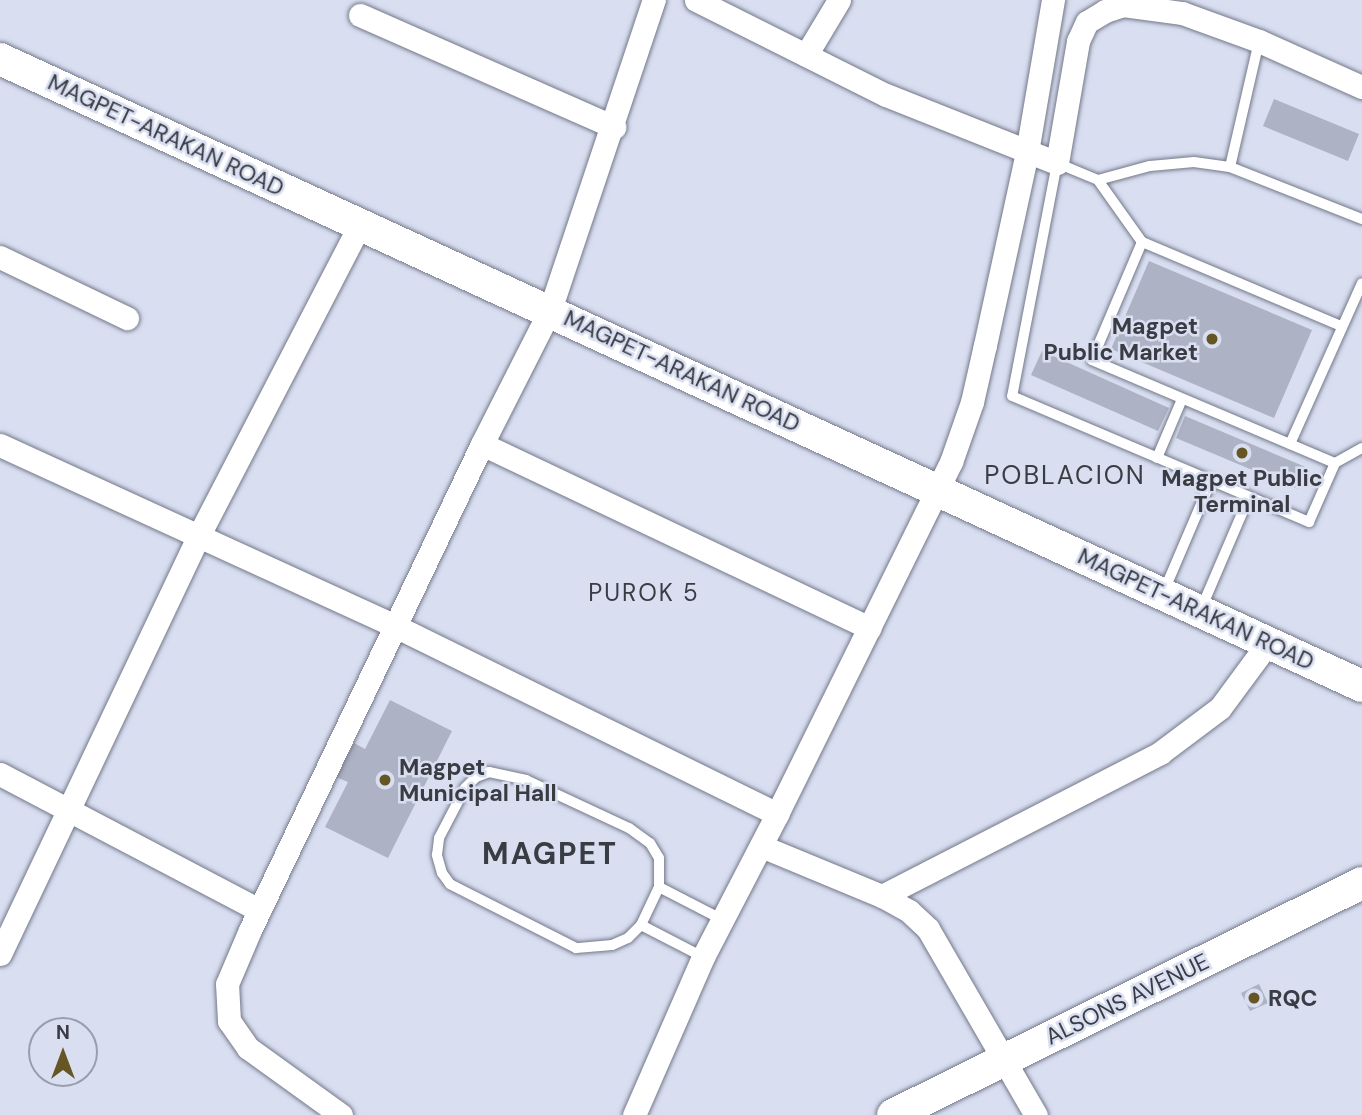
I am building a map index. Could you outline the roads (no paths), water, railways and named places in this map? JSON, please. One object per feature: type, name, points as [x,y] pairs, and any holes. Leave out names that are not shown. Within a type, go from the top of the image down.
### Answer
[{"type":"main road","name":"MAGPET-ARAKAN ROAD","points":[[0,59],[1362,686]]},
{"type":"main road","name":"ALSONS AVENUE","points":[[892,1115],[1362,883]]},
{"type":"street","points":[[341,1115],[248,1048],[229,1021],[227,984],[260,909],[482,444],[550,310],[614,127],[654,0]]},
{"type":"street","points":[[696,0],[886,95],[1057,163],[1078,41],[1087,22],[1105,10],[1124,5],[1182,13],[1259,41],[1362,87]]},
{"type":"street","points":[[806,55],[839,0]]},
{"type":"street","points":[[634,1115],[703,957],[778,814],[938,490],[972,402],[1027,152],[1053,0]]},
{"type":"street","points":[[360,15],[614,127]]},
{"type":"street","points":[[0,954],[199,535],[360,224]]},
{"type":"street","points":[[0,257],[127,318]]},
{"type":"street","points":[[0,444],[395,626],[778,814]]},
{"type":"street","points":[[482,444],[870,628]]},
{"type":"street","points":[[882,897],[1160,752],[1220,708],[1268,643]]},
{"type":"street","points":[[0,774],[260,909]]},
{"type":"street","points":[[761,846],[882,897],[909,911],[928,929],[1036,1115]]},
{"type":"lane","points":[[1230,167],[1259,41]]},
{"type":"lane","points":[[1098,180],[1161,165],[1194,162],[1230,167],[1362,219]]},
{"type":"lane","points":[[1341,326],[1142,242],[1098,180],[1057,163],[1012,397],[1309,522],[1335,463],[1362,448]]},
{"type":"lane","points":[[1142,242],[1091,360],[1335,463]]},
{"type":"lane","points":[[1290,444],[1362,283]]},
{"type":"lane","points":[[1157,458],[1182,399]]},
{"type":"lane","points":[[1163,594],[1211,481]]},
{"type":"lane","points":[[1200,612],[1249,497]]},
{"type":"lane","points":[[489,772],[507,774],[629,828],[650,843],[659,858],[659,887],[641,925],[628,938],[612,945],[576,948],[450,884],[442,873],[437,855],[439,838],[465,788],[476,776],[489,772]]},
{"type":"lane","points":[[659,887],[723,920]]},
{"type":"lane","points":[[641,925],[703,957]]},
{"type":"place","name":"Magpet Public Market","points":[[1212,339]]},
{"type":"place","name":"Magpet Public Terminal","points":[[1242,453]]},
{"type":"place","name":"Magpet Municipal Hall","points":[[385,780]]},
{"type":"place","name":"RQC","points":[[1254,998]]},
{"type":"district","name":"POBLACION","points":[[1065,476]]},
{"type":"district","name":"PUROK 5","points":[[644,593]]},
{"type":"district","name":"MAGPET","points":[[550,854]]}]
